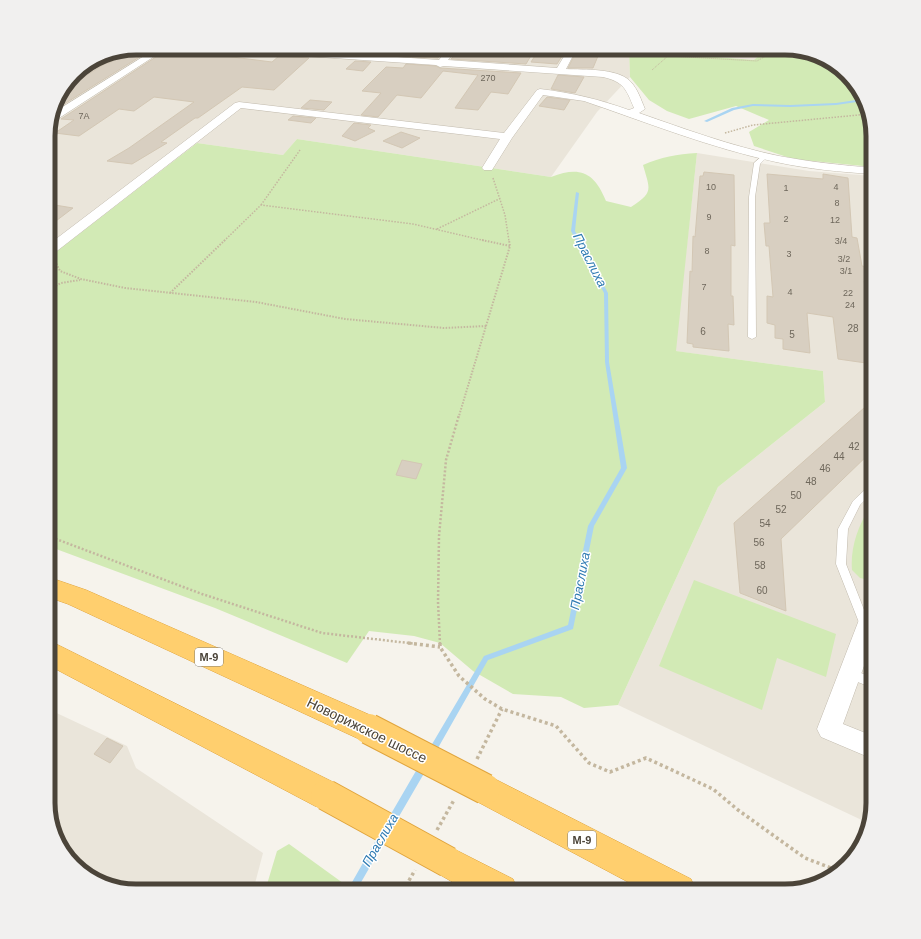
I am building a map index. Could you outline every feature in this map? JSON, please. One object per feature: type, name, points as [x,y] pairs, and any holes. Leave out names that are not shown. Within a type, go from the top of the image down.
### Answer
[{"type":"highway","name":"Новорижское шоссе","points":[[55,590],[84,601],[369,729],[666,884]]},
{"type":"highway","points":[[55,656],[326,795],[488,884]]},
{"type":"street","points":[[58,114],[152,55]]},
{"type":"street","points":[[327,55],[440,64],[603,74],[624,80],[629,84],[640,108],[631,114]]},
{"type":"street","points":[[440,64],[447,55]]},
{"type":"street","points":[[560,71],[569,55]]},
{"type":"street","points":[[488,168],[507,137],[540,92],[575,96],[765,156],[831,168],[866,171]]},
{"type":"street","points":[[55,249],[239,105],[507,137]]},
{"type":"street","points":[[866,635],[849,673],[829,729],[866,745]]},
{"type":"lane","points":[[752,337],[752,197],[757,163],[765,156]]},
{"type":"lane","points":[[866,494],[856,503],[843,529],[841,564],[866,614]]},
{"type":"lane","points":[[849,673],[866,680]]},
{"type":"path","points":[[652,70],[668,56],[757,61],[768,55]]},
{"type":"path","points":[[705,138],[753,125],[863,115]]},
{"type":"path","points":[[170,293],[261,205],[300,150]]},
{"type":"path","points":[[488,168],[501,198],[510,246],[446,460],[439,536],[438,602],[440,647],[459,676],[485,699],[502,709],[556,726],[589,763],[610,772],[646,758],[713,789],[738,810],[805,858],[832,868]]},
{"type":"path","points":[[436,229],[501,198]]},
{"type":"path","points":[[261,205],[413,224],[510,246]]},
{"type":"path","points":[[55,262],[60,271],[81,279],[125,288],[256,302],[345,319],[444,328],[486,326]]},
{"type":"path","points":[[55,286],[61,283],[81,279]]},
{"type":"path","points":[[55,539],[202,594],[322,633],[429,647],[440,647]]},
{"type":"shaded area","points":[[131,55],[629,55],[630,77],[597,112],[551,177],[297,139],[283,155],[197,143],[55,253],[55,131],[58,115],[63,100],[79,79],[100,63],[110,59]]},
{"type":"shaded area","points":[[692,55],[760,55],[755,60]]},
{"type":"shaded area","points":[[697,153],[809,171],[866,175],[866,803],[864,821],[618,705],[718,487],[825,402],[823,371],[675,351]]},
{"type":"shaded area","points":[[55,712],[127,746],[136,768],[263,853],[255,884],[136,884],[110,880],[100,876],[83,864],[75,856],[61,834],[58,824],[55,808]]},
{"type":"green space","points":[[629,55],[692,55],[754,60],[760,55],[790,55],[806,58],[821,63],[842,79],[858,100],[862,110],[866,136],[866,166],[793,159],[754,146],[749,132],[769,120],[736,106],[689,119],[667,111],[649,100],[630,77]]},
{"type":"green space","points":[[297,139],[551,177],[570,172],[578,172],[585,174],[596,183],[606,201],[631,207],[644,198],[647,194],[648,185],[643,165],[669,156],[697,153],[676,351],[823,371],[825,402],[718,487],[618,705],[584,708],[561,697],[513,694],[473,671],[440,643],[414,636],[369,631],[347,663],[215,608],[55,549],[55,253],[197,143],[283,155]]},
{"type":"green space","points":[[866,514],[866,579],[860,578],[852,570],[852,552],[856,535]]},
{"type":"green space","points":[[694,580],[836,634],[826,677],[777,658],[762,710],[659,666]]},
{"type":"green space","points":[[289,844],[344,884],[267,884],[277,851]]},
{"type":"building","points":[[143,55],[61,106],[63,100],[77,82],[106,63],[120,57]]},
{"type":"building","points":[[159,55],[216,55],[272,62],[279,56],[309,58],[274,90],[242,87],[161,142],[167,143],[132,164],[107,161],[129,148],[194,102],[154,97],[134,111],[119,109],[79,136],[55,133],[74,120],[61,119]]},
{"type":"building","points":[[414,55],[440,55],[438,58],[412,57]]},
{"type":"building","points":[[455,55],[504,57],[505,55],[531,55],[526,64],[451,59]]},
{"type":"building","points":[[536,55],[563,55],[557,64],[531,62]]},
{"type":"building","points":[[574,55],[598,56],[593,68],[568,68]]},
{"type":"building","points":[[355,61],[371,62],[363,71],[346,69]]},
{"type":"building","points":[[406,64],[436,66],[440,68],[521,73],[508,94],[491,92],[478,110],[455,108],[478,75],[443,71],[421,98],[397,95],[378,117],[361,115],[381,93],[362,91],[386,67],[403,68]]},
{"type":"building","points":[[558,75],[584,77],[575,93],[551,89]]},
{"type":"building","points":[[547,97],[570,100],[564,110],[539,106]]},
{"type":"building","points":[[310,100],[332,102],[324,110],[301,108]]},
{"type":"building","points":[[293,116],[316,118],[311,123],[288,120]]},
{"type":"building","points":[[354,123],[371,125],[368,128],[375,131],[355,141],[342,136]]},
{"type":"building","points":[[401,132],[420,138],[402,148],[383,141]]},
{"type":"building","points":[[704,172],[734,175],[735,246],[731,245],[731,296],[733,296],[734,325],[728,324],[729,351],[693,347],[693,344],[687,343],[693,236],[695,237],[700,176],[703,176]]},
{"type":"building","points":[[767,174],[823,179],[823,174],[848,178],[852,237],[857,238],[862,266],[866,267],[866,281],[864,281],[866,293],[866,363],[838,359],[833,317],[807,313],[810,353],[783,349],[783,339],[775,338],[775,325],[767,323],[767,296],[773,297],[769,246],[766,246],[764,223],[770,223]]},
{"type":"building","points":[[55,205],[73,208],[55,222]]},
{"type":"building","points":[[866,406],[866,457],[781,539],[786,611],[740,593],[734,523]]},
{"type":"building","points":[[402,460],[422,464],[416,479],[396,475]]},
{"type":"building","points":[[107,738],[123,746],[110,763],[94,754]]},
{"type":"waterway","name":"Праслиха","points":[[706,121],[733,109],[753,105],[790,106],[836,104],[858,101]]},
{"type":"waterway","name":"Праслиха","points":[[431,753],[486,658],[571,627],[591,526],[624,468],[607,362],[606,293],[573,231],[577,193]]},
{"type":"waterway","name":"Праслиха","points":[[391,822],[423,767]]},
{"type":"waterway","name":"Праслиха","points":[[355,884],[383,836]]}]
